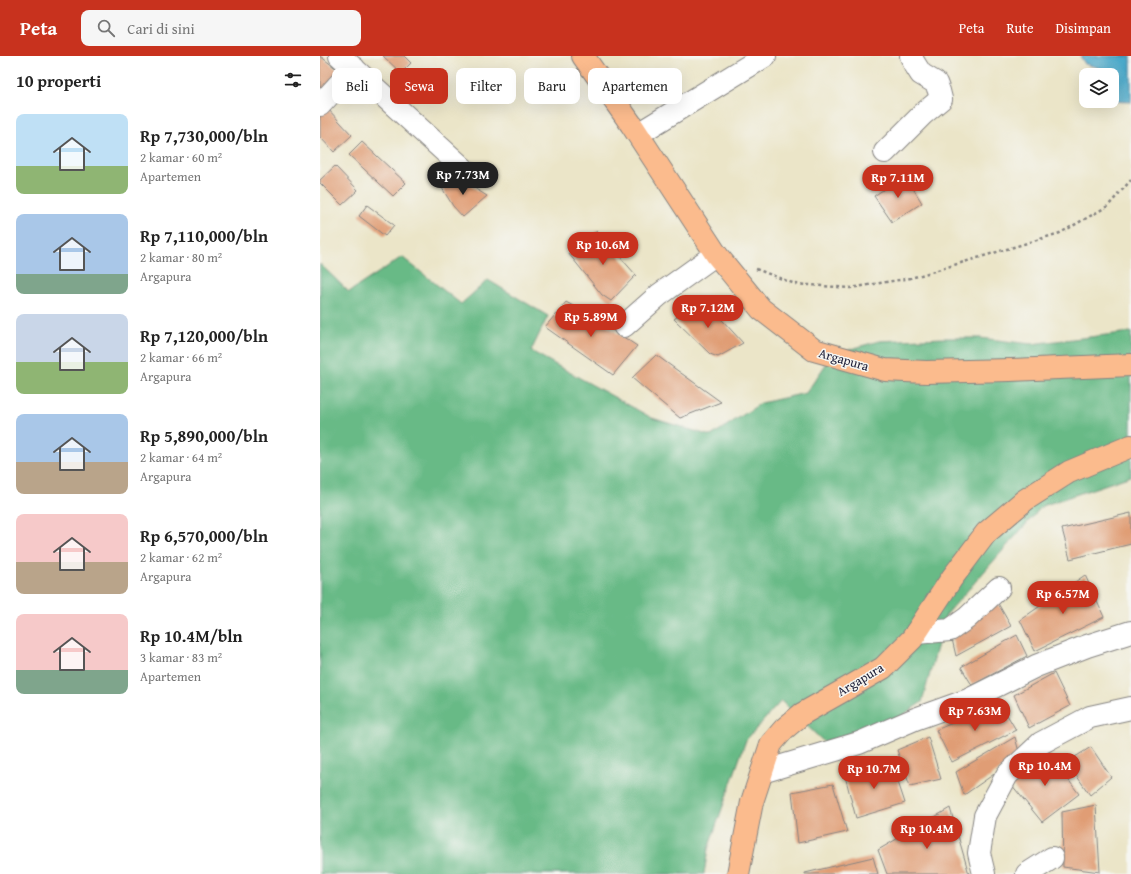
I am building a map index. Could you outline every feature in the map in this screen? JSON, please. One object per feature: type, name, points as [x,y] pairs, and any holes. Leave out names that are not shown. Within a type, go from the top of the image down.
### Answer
[{"type":"highway","name":"Argapura","points":[[583,56],[638,134],[716,254],[761,309],[814,350],[848,361],[885,370],[926,372],[1131,365]]},
{"type":"highway","name":"Argapura","points":[[738,874],[752,802],[770,744],[784,729],[802,714],[883,668],[912,639],[952,578],[986,533],[1025,500],[1069,472],[1131,446]]},
{"type":"street","points":[[638,134],[765,56]]},
{"type":"street","points":[[885,152],[923,114],[941,100],[936,83],[922,74],[911,56]]},
{"type":"street","points":[[320,105],[347,62],[466,171]]},
{"type":"street","points":[[624,326],[659,295],[716,254]]},
{"type":"street","points":[[916,632],[950,630],[967,618],[999,588]]},
{"type":"street","points":[[762,772],[859,743],[915,719],[968,700],[1036,666],[1088,646],[1131,632]]},
{"type":"street","points":[[984,874],[979,853],[985,816],[1007,775],[1041,743],[1090,717],[1131,708]]},
{"type":"street","points":[[1028,874],[1052,858]]},
{"type":"path","points":[[751,267],[795,284],[850,288],[911,278],[1060,233],[1108,206],[1131,180]]},
{"type":"green space","points":[[402,257],[461,304],[488,280],[548,316],[531,351],[652,418],[711,436],[761,403],[806,393],[833,354],[879,341],[980,338],[1031,344],[1131,332],[1131,476],[1042,506],[946,615],[922,702],[897,719],[824,742],[781,701],[746,740],[708,849],[704,874],[320,874],[320,264],[349,292]]},
{"type":"water","points":[[1080,56],[1131,56],[1131,102],[1119,102],[1119,68],[1100,68],[1085,64]]},
{"type":"building","points":[[320,56],[336,68],[332,68],[332,84],[320,97]]},
{"type":"building","points":[[383,56],[404,56],[411,63],[406,68],[396,68]]},
{"type":"building","points":[[327,108],[352,135],[334,152],[320,137],[320,115]]},
{"type":"building","points":[[362,142],[406,183],[393,196],[349,155]]},
{"type":"building","points":[[335,166],[358,190],[342,205],[320,183],[320,180]]},
{"type":"building","points":[[905,175],[922,203],[892,222],[874,196]]},
{"type":"building","points":[[458,178],[487,196],[463,217],[453,206],[442,188]]},
{"type":"building","points":[[367,205],[394,225],[385,236],[359,216]]},
{"type":"building","points":[[597,231],[636,275],[611,301],[602,295],[569,254]]},
{"type":"building","points":[[703,299],[743,343],[718,357],[710,354],[674,319]]},
{"type":"building","points":[[566,302],[596,319],[637,346],[613,375],[545,327]]},
{"type":"building","points":[[656,355],[721,402],[680,418],[632,378]]},
{"type":"building","points":[[1131,513],[1131,544],[1070,559],[1062,529]]},
{"type":"building","points":[[1085,575],[1104,617],[1035,651],[1020,620]]},
{"type":"building","points":[[996,600],[1011,626],[956,656],[952,639]]},
{"type":"building","points":[[1017,635],[1027,656],[972,685],[961,667]]},
{"type":"building","points":[[1054,673],[1070,706],[1029,728],[1014,695]]},
{"type":"building","points":[[1000,703],[1016,730],[952,762],[936,730]]},
{"type":"building","points":[[928,737],[941,779],[910,786],[897,750]]},
{"type":"building","points":[[1015,737],[1020,756],[964,795],[956,772]]},
{"type":"building","points":[[1091,747],[1111,777],[1090,795],[1067,762]]},
{"type":"building","points":[[1046,750],[1079,794],[1042,822],[1011,784]]},
{"type":"building","points":[[892,764],[905,803],[856,818],[845,776]]},
{"type":"building","points":[[833,784],[847,832],[798,843],[792,792]]},
{"type":"building","points":[[1096,805],[1100,872],[1063,867],[1062,812]]},
{"type":"building","points":[[950,808],[969,874],[887,874],[878,850]]},
{"type":"building","points":[[873,857],[878,874],[805,874],[805,873]]}]
